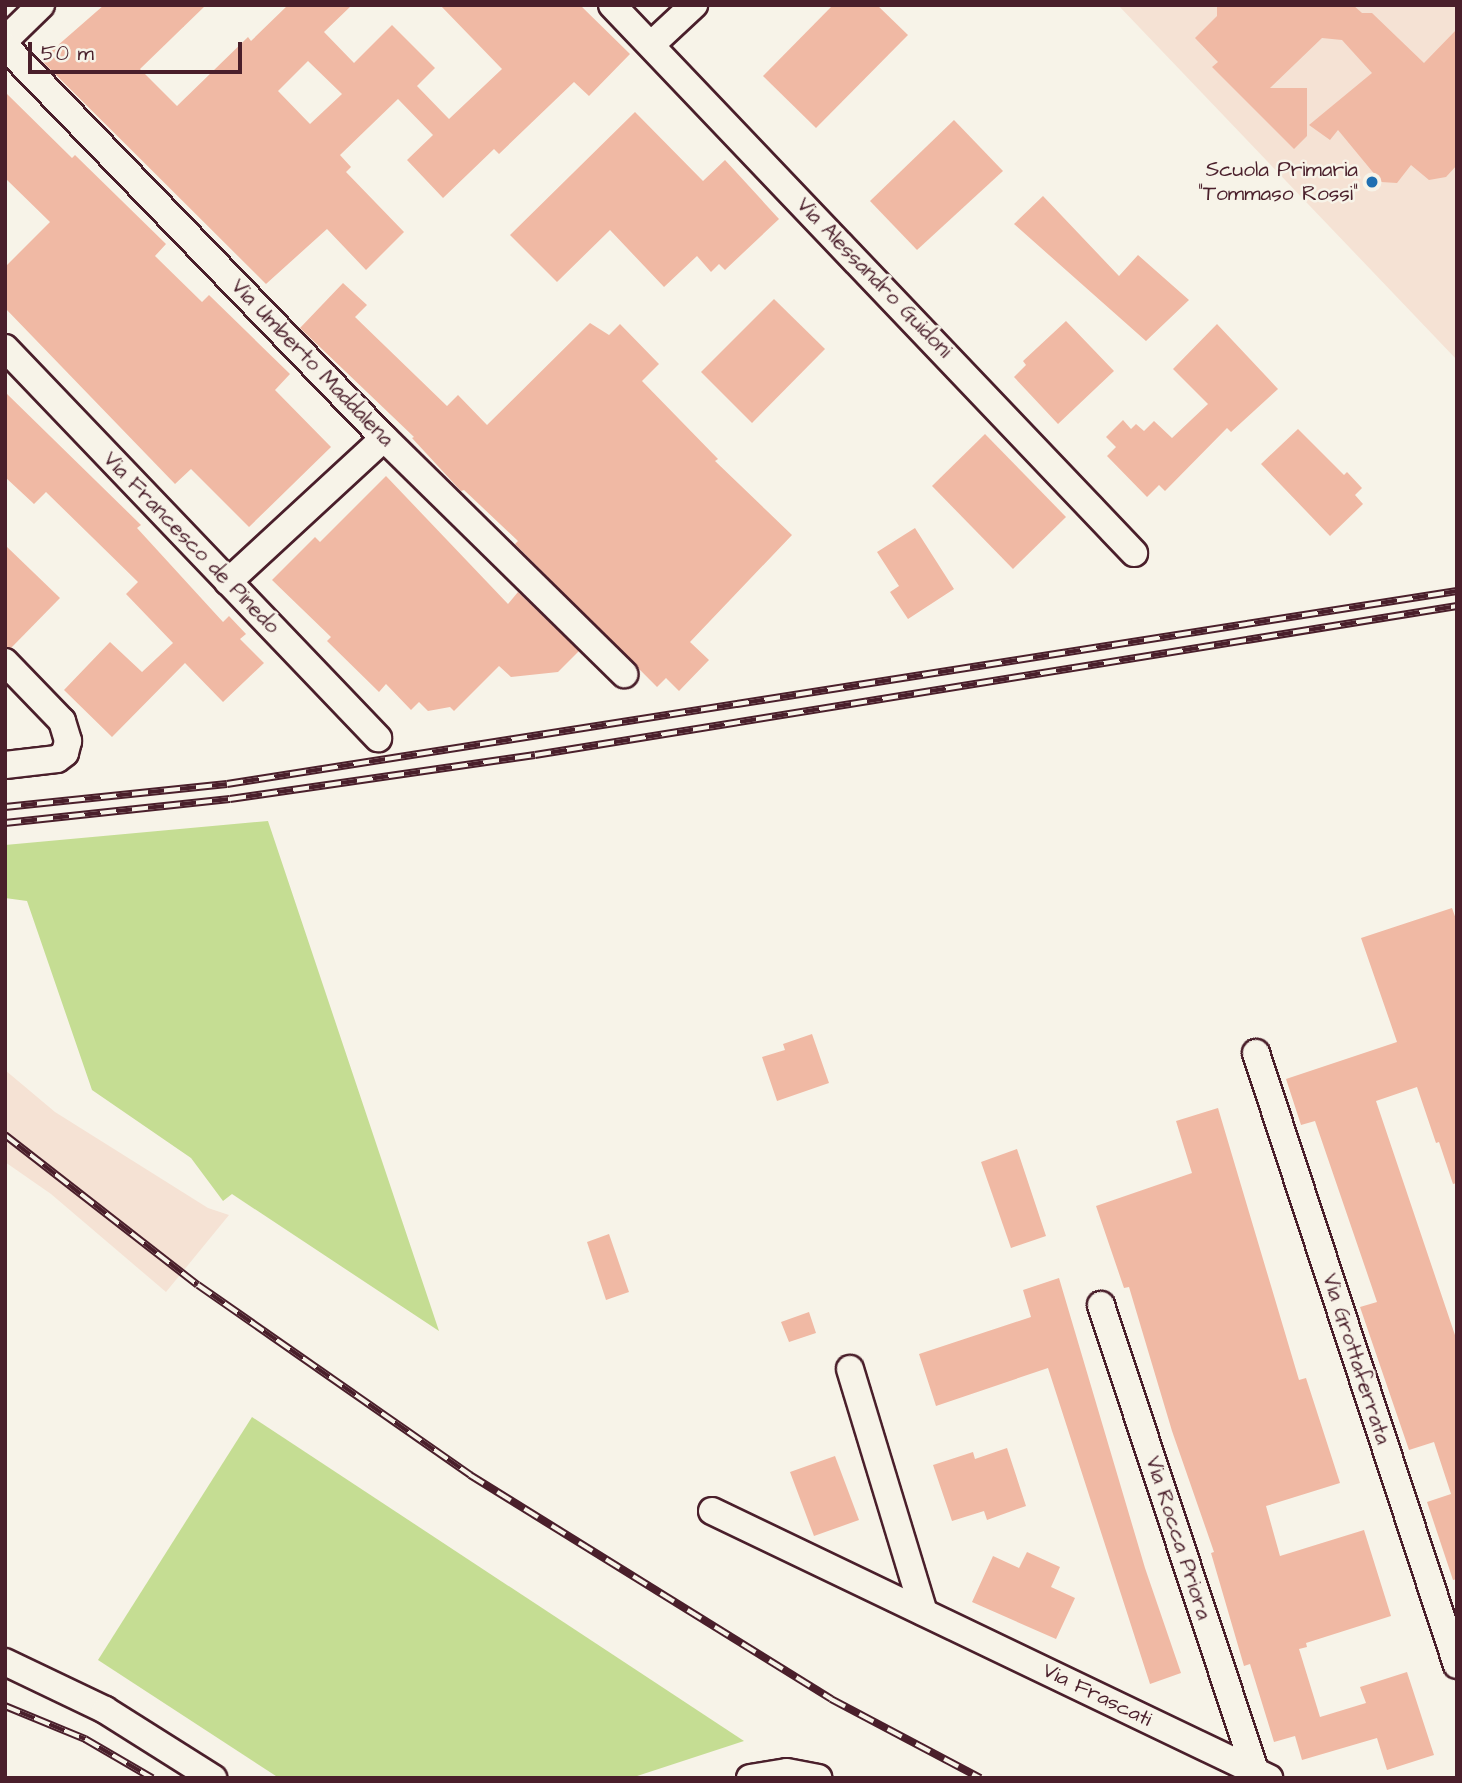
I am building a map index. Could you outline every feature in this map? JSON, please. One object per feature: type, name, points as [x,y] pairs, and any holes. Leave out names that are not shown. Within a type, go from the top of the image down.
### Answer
[{"type":"street","points":[[5,40],[41,5]]},
{"type":"street","name":"Via Alessandro Guidoni","points":[[612,5],[1134,553]]},
{"type":"street","points":[[650,45],[694,5]]},
{"type":"street","name":"Via Umberto Maddalena","points":[[5,46],[384,439],[624,674]]},
{"type":"street","name":"Via Francesco de Pinedo","points":[[5,348],[378,737]]},
{"type":"street","points":[[228,582],[384,439]]},
{"type":"street","points":[[5,662],[62,721],[67,747],[62,757],[51,762],[5,765]]},
{"type":"street","name":"Via Grottaferrata","points":[[1256,1053],[1457,1665]]},
{"type":"street","name":"Via Rocca Priora","points":[[1101,1305],[1262,1774]]},
{"type":"street","points":[[850,1369],[924,1612]]},
{"type":"street","name":"Via Frascati","points":[[712,1511],[1262,1774]]},
{"type":"street","points":[[5,1662],[105,1710],[213,1778]]},
{"type":"street","points":[[750,1778],[787,1772],[818,1778]]},
{"type":"shaded area","name":"Scuola Primaria \"Tommaso Rossi\"","points":[[1118,5],[1457,5],[1457,360]]},
{"type":"shaded area","points":[[5,1070],[55,1112],[208,1208],[229,1215],[166,1292],[51,1194],[5,1162]]},
{"type":"green space","points":[[268,821],[439,1331],[232,1194],[223,1201],[191,1158],[92,1090],[27,901],[5,898],[5,845]]},
{"type":"green space","points":[[252,1417],[744,1741],[631,1778],[279,1778],[98,1660]]},
{"type":"building","points":[[104,5],[206,5],[140,69],[177,106],[248,37],[251,41],[288,5],[352,5],[324,32],[354,63],[392,25],[435,68],[417,86],[449,119],[502,69],[440,5],[580,5],[630,54],[589,96],[574,82],[499,154],[494,149],[443,198],[407,160],[433,135],[398,99],[340,155],[351,167],[346,172],[404,232],[366,270],[327,229],[266,284],[41,60]],"holes":[[[308,61],[342,94],[310,124],[278,91]]]},
{"type":"building","points":[[833,5],[877,5],[908,35],[816,128],[763,76]]},
{"type":"building","points":[[1217,5],[1353,5],[1362,13],[1372,13],[1424,63],[1457,29],[1457,165],[1446,177],[1429,180],[1411,165],[1397,183],[1381,182],[1338,130],[1330,140],[1309,125],[1372,73],[1342,40],[1322,38],[1270,88],[1307,88],[1307,136],[1294,149],[1212,67],[1218,62],[1195,38],[1217,16]]},
{"type":"building","points":[[5,92],[72,158],[75,155],[166,244],[155,256],[202,302],[209,295],[290,374],[275,390],[331,447],[249,527],[191,469],[175,484],[5,308],[5,267],[50,222],[5,178]]},
{"type":"building","points":[[635,112],[703,181],[725,160],[779,219],[725,270],[719,264],[711,272],[697,256],[664,287],[610,230],[557,282],[510,235]]},
{"type":"building","points":[[954,120],[1003,171],[917,250],[870,201]]},
{"type":"building","points":[[1043,196],[1119,276],[1138,255],[1189,300],[1146,341],[1014,224]]},
{"type":"building","points":[[343,283],[367,305],[355,317],[447,406],[458,395],[487,425],[590,323],[609,335],[620,324],[659,364],[642,381],[718,459],[715,461],[792,535],[690,642],[709,660],[679,691],[666,678],[657,687],[515,544],[518,541],[464,490],[461,491],[412,438],[414,437],[300,328]]},
{"type":"building","points":[[774,299],[825,349],[752,423],[701,372]]},
{"type":"building","points":[[1066,321],[1114,371],[1058,424],[1014,377],[1026,365],[1023,361]]},
{"type":"building","points":[[1217,324],[1278,389],[1231,432],[1227,428],[1165,491],[1159,485],[1147,497],[1107,456],[1116,447],[1106,437],[1123,420],[1131,429],[1136,424],[1144,431],[1154,421],[1172,438],[1208,404],[1173,369]]},
{"type":"building","points":[[5,392],[141,525],[137,528],[223,622],[229,616],[246,634],[240,639],[264,663],[223,702],[185,663],[112,737],[64,690],[110,642],[142,672],[173,643],[126,594],[138,582],[46,492],[34,504],[5,477]]},
{"type":"building","points":[[1298,429],[1344,475],[1347,472],[1362,488],[1355,495],[1363,504],[1330,536],[1261,464]]},
{"type":"building","points":[[985,434],[1066,517],[1013,569],[932,486]]},
{"type":"building","points":[[386,476],[508,604],[518,592],[579,651],[558,672],[511,677],[499,666],[454,711],[450,707],[428,711],[419,702],[411,710],[386,684],[379,692],[327,641],[331,637],[272,580],[315,537],[320,542]]},
{"type":"building","points":[[915,528],[954,589],[908,619],[890,592],[899,586],[877,552]]},
{"type":"building","points":[[5,545],[60,598],[11,648],[5,647]]},
{"type":"building","points":[[1452,908],[1457,922],[1457,1183],[1453,1184],[1417,1087],[1376,1101],[1457,1341],[1457,1579],[1453,1580],[1427,1502],[1451,1494],[1434,1442],[1409,1450],[1360,1307],[1377,1302],[1315,1121],[1301,1125],[1286,1079],[1397,1042],[1361,938]]},
{"type":"building","points":[[812,1034],[829,1083],[777,1101],[762,1057],[785,1050],[783,1044]]},
{"type":"building","points":[[1218,1108],[1299,1380],[1306,1378],[1340,1483],[1266,1506],[1280,1556],[1364,1530],[1391,1616],[1306,1643],[1307,1647],[1299,1649],[1320,1717],[1366,1703],[1360,1687],[1407,1672],[1434,1755],[1387,1770],[1377,1738],[1302,1760],[1295,1736],[1274,1742],[1250,1664],[1244,1666],[1211,1553],[1214,1552],[1172,1431],[1129,1287],[1124,1288],[1096,1206],[1192,1173],[1176,1121]]},
{"type":"building","points":[[1017,1149],[1046,1236],[1011,1248],[981,1162]]},
{"type":"building","points":[[609,1234],[629,1292],[606,1300],[587,1242]]},
{"type":"building","points":[[1059,1278],[1145,1568],[1181,1673],[1150,1684],[1048,1368],[936,1406],[919,1354],[1031,1317],[1023,1290]]},
{"type":"building","points":[[809,1312],[816,1333],[789,1342],[781,1322]]},
{"type":"building","points":[[1007,1448],[1026,1506],[987,1520],[984,1511],[952,1521],[933,1465],[973,1452],[975,1459]]},
{"type":"building","points":[[835,1456],[859,1520],[814,1536],[790,1472]]},
{"type":"building","points":[[1027,1552],[1060,1567],[1051,1587],[1075,1598],[1056,1639],[972,1602],[993,1556],[1019,1568]]},
{"type":"railway","points":[[5,807],[227,784],[1457,591]]},
{"type":"railway","points":[[5,823],[230,799],[535,755],[1457,606]]},
{"type":"railway","points":[[5,1135],[198,1285],[470,1475],[831,1699],[980,1778]]},
{"type":"railway","points":[[5,1706],[85,1739],[152,1778]]},
{"type":"place","name":"Scuola Primaria \"Tommaso Rossi\"","points":[[1372,182]]}]
